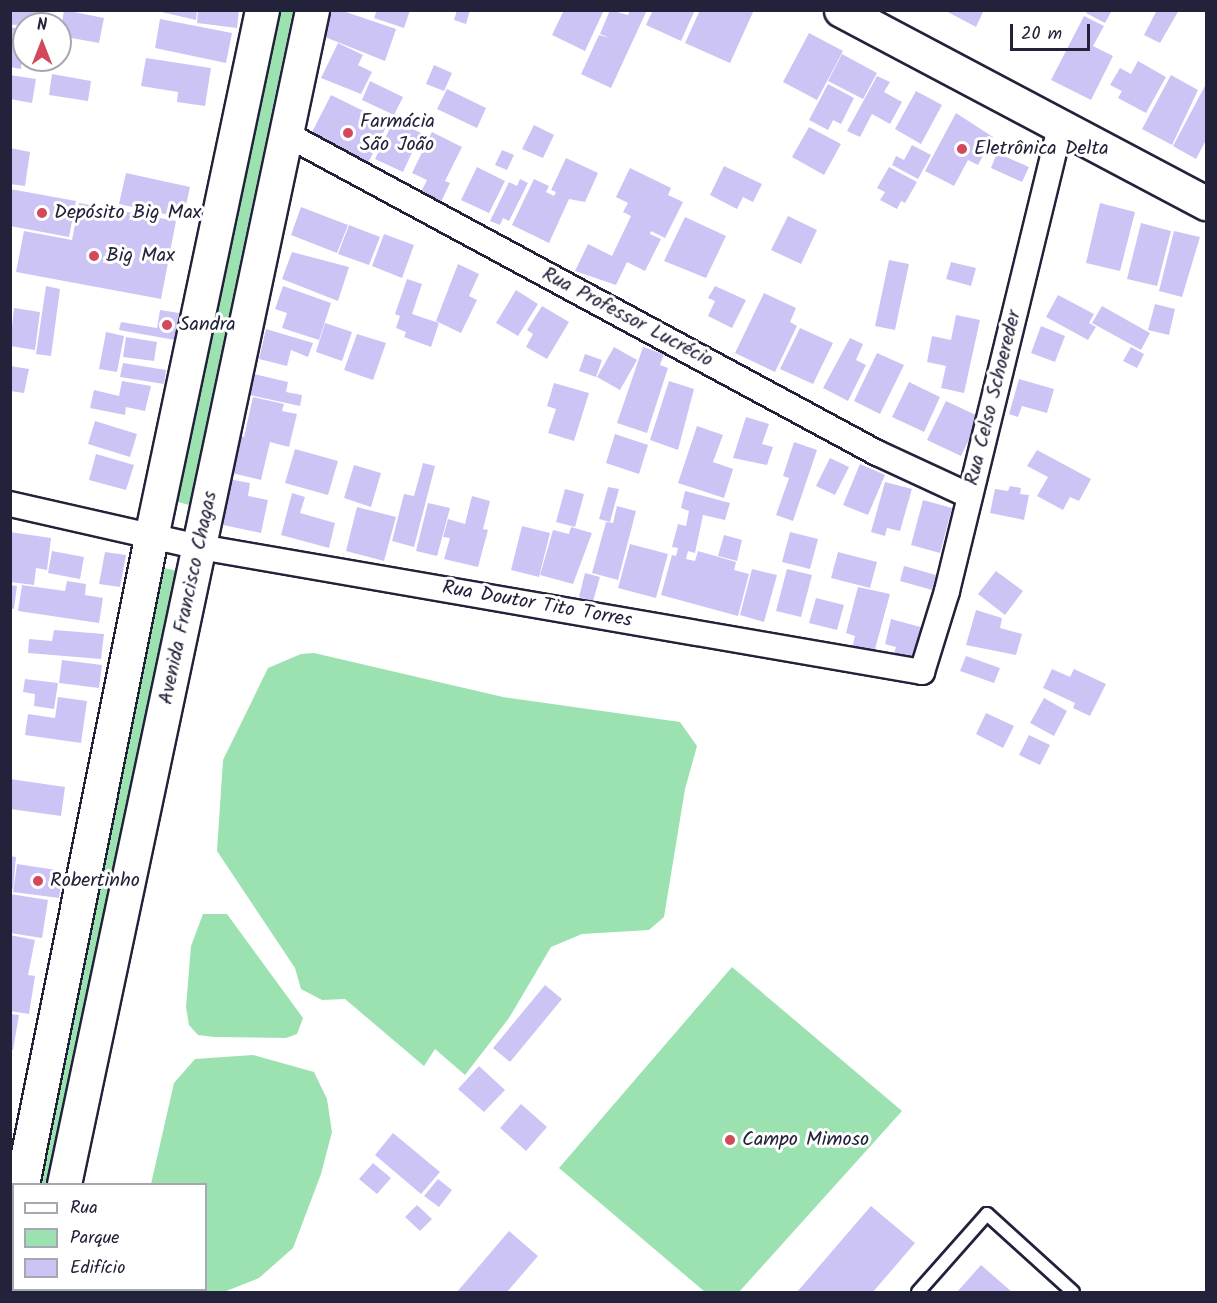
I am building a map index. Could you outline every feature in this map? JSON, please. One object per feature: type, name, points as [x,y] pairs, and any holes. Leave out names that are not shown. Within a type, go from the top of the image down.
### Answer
[{"type":"street","points":[[22,1183],[152,537],[262,10]]},
{"type":"street","name":"Avenida Francisco Chagas","points":[[64,1183],[312,10]]},
{"type":"street","points":[[841,10],[1061,124],[1206,203]]},
{"type":"street","name":"Rua Celso Schoereder","points":[[922,672],[970,496],[1061,124]]},
{"type":"street","name":"Rua Professor Lucrécio","points":[[286,134],[878,453],[970,496]]},
{"type":"street","name":"Rua Doutor Tito Torres","points":[[10,504],[200,547],[922,672]]},
{"type":"lane","points":[[918,1293],[987,1214],[1073,1293]]},
{"type":"green space","points":[[278,11],[293,11],[189,505],[175,501]]},
{"type":"green space","points":[[164,568],[178,571],[49,1183],[33,1183]]},
{"type":"green space","points":[[314,653],[503,697],[680,722],[697,746],[685,789],[664,917],[649,930],[582,934],[551,947],[509,1018],[465,1075],[435,1049],[424,1066],[345,999],[322,1000],[301,989],[295,968],[217,851],[223,760],[268,668],[301,654]]},
{"type":"green space","points":[[203,914],[227,914],[303,1018],[297,1034],[286,1038],[214,1037],[198,1035],[189,1025],[186,1007],[191,946]]},
{"type":"green space","name":"Campo Mimoso","points":[[732,967],[902,1111],[739,1292],[705,1292],[559,1168]]},
{"type":"green space","points":[[253,1055],[314,1072],[327,1099],[332,1132],[321,1174],[293,1248],[259,1278],[224,1292],[131,1292],[207,1291],[207,1183],[151,1183],[174,1083],[195,1059]]},
{"type":"building","points":[[10,10],[41,10],[41,12],[12,12],[12,25],[10,25]]},
{"type":"building","points":[[64,10],[104,18],[99,43],[72,38],[72,12],[64,12]]},
{"type":"building","points":[[153,10],[197,10],[196,20]]},
{"type":"building","points":[[198,10],[239,10],[237,28],[197,23]]},
{"type":"building","points":[[328,10],[340,10],[396,29],[385,61],[320,35]]},
{"type":"building","points":[[377,10],[410,10],[404,28],[374,18]]},
{"type":"building","points":[[457,10],[470,10],[466,24],[454,20]]},
{"type":"building","points":[[564,10],[604,10],[585,51],[552,35]]},
{"type":"building","points":[[610,10],[628,15],[630,10],[647,10],[611,88],[581,74],[599,35],[610,38],[600,34]]},
{"type":"building","points":[[653,10],[695,10],[681,41],[646,25]]},
{"type":"building","points":[[700,10],[754,10],[730,63],[685,43]]},
{"type":"building","points":[[944,10],[984,10],[976,27]]},
{"type":"building","points":[[1088,10],[1112,10],[1105,23],[1086,13]]},
{"type":"building","points":[[1157,10],[1179,10],[1160,43],[1144,35]]},
{"type":"building","points":[[1084,16],[1104,26],[1093,46],[1113,56],[1091,100],[1051,80]]},
{"type":"building","points":[[160,19],[232,33],[226,63],[155,48]]},
{"type":"building","points":[[10,27],[12,27],[12,67],[10,67]]},
{"type":"building","points":[[809,33],[843,51],[817,100],[783,82]]},
{"type":"building","points":[[338,43],[363,55],[358,65],[372,72],[361,94],[321,78]]},
{"type":"building","points":[[842,54],[877,73],[863,99],[828,81]]},
{"type":"building","points":[[146,58],[211,68],[205,106],[177,102],[178,92],[141,86]]},
{"type":"building","points":[[1138,61],[1166,77],[1146,113],[1118,98],[1122,91],[1110,85],[1120,68],[1131,74]]},
{"type":"building","points":[[434,65],[452,73],[444,91],[426,84]]},
{"type":"building","points":[[52,74],[91,81],[88,101],[49,95]]},
{"type":"building","points":[[10,75],[36,79],[32,103],[10,99]]},
{"type":"building","points":[[1171,75],[1198,90],[1172,145],[1142,129]]},
{"type":"building","points":[[877,76],[890,82],[884,92],[902,102],[890,124],[872,114],[860,137],[847,131]]},
{"type":"building","points":[[370,81],[403,97],[394,115],[362,100]]},
{"type":"building","points":[[828,84],[854,98],[841,124],[833,120],[828,130],[809,120]]},
{"type":"building","points":[[1206,84],[1206,140],[1196,159],[1173,146]]},
{"type":"building","points":[[447,89],[486,108],[477,128],[437,109]]},
{"type":"building","points":[[916,91],[942,105],[921,144],[895,129]]},
{"type":"building","name":"Farmácia São João","points":[[331,95],[388,123],[364,171],[307,142]]},
{"type":"building","name":"Eletrônica Delta","points":[[956,113],[993,137],[978,165],[968,160],[954,186],[925,171]]},
{"type":"building","points":[[394,120],[421,133],[403,172],[375,159]]},
{"type":"building","points":[[534,125],[554,135],[543,158],[522,149]]},
{"type":"building","points":[[809,127],[841,144],[824,175],[792,157]]},
{"type":"building","points":[[432,132],[462,147],[445,181],[450,183],[440,204],[420,194],[427,180],[412,173]]},
{"type":"building","points":[[912,145],[931,155],[918,179],[892,165],[896,156],[904,160]]},
{"type":"building","points":[[10,148],[30,152],[25,186],[10,184]]},
{"type":"building","points":[[502,150],[514,155],[507,170],[495,165]]},
{"type":"building","points":[[997,153],[1029,167],[1022,182],[991,168]]},
{"type":"building","points":[[566,158],[598,173],[585,202],[569,199],[549,243],[512,225],[534,179],[549,186],[546,192],[554,196],[556,192],[551,190]]},
{"type":"building","points":[[724,166],[762,184],[753,202],[743,197],[737,209],[710,195]]},
{"type":"building","points":[[477,167],[505,181],[489,213],[461,200]]},
{"type":"building","points":[[889,167],[917,182],[905,203],[901,201],[897,209],[880,200],[885,192],[877,188]]},
{"type":"building","points":[[630,168],[671,188],[668,195],[683,202],[665,238],[651,231],[650,234],[661,239],[645,271],[627,262],[616,285],[575,271],[588,244],[612,256],[631,216],[623,212],[628,203],[616,197]]},
{"type":"building","points":[[126,173],[190,187],[183,218],[119,204]]},
{"type":"building","points":[[520,179],[528,183],[509,221],[503,218],[500,225],[490,221],[509,182],[517,186]]},
{"type":"building","name":"Depósito Big Max","points":[[10,189],[76,201],[69,237],[10,226]]},
{"type":"building","name":"Big Max","points":[[79,203],[176,221],[161,299],[16,272],[24,231],[72,240]]},
{"type":"building","points":[[1100,203],[1135,212],[1120,271],[1086,263]]},
{"type":"building","points":[[301,207],[348,225],[337,253],[291,235]]},
{"type":"building","points":[[788,216],[817,230],[801,264],[771,250]]},
{"type":"building","points":[[685,217],[726,236],[706,278],[664,261]]},
{"type":"building","points":[[1141,223],[1171,231],[1157,286],[1127,279]]},
{"type":"building","points":[[349,225],[380,237],[369,265],[338,254]]},
{"type":"building","points":[[1174,231],[1200,237],[1182,297],[1159,291]]},
{"type":"building","points":[[384,234],[414,245],[402,278],[372,266]]},
{"type":"building","points":[[292,252],[349,267],[338,301],[282,279]]},
{"type":"building","points":[[889,260],[909,264],[895,330],[875,326]]},
{"type":"building","points":[[951,262],[976,268],[971,286],[946,279]]},
{"type":"building","points":[[458,264],[479,274],[469,296],[477,300],[461,333],[436,321]]},
{"type":"building","points":[[407,279],[422,284],[412,314],[439,323],[431,347],[404,337],[406,332],[396,328],[400,316],[395,314]]},
{"type":"building","points":[[46,286],[60,289],[51,356],[36,354]]},
{"type":"building","points":[[283,286],[331,303],[319,340],[282,328],[287,313],[275,309]]},
{"type":"building","points":[[715,286],[746,300],[732,328],[708,316],[715,301],[708,298]]},
{"type":"building","points":[[516,290],[538,304],[518,336],[496,323]]},
{"type":"building","points":[[764,293],[796,308],[790,322],[797,326],[775,372],[735,353]]},
{"type":"building","points":[[1058,295],[1094,314],[1089,323],[1096,327],[1088,340],[1046,317]]},
{"type":"building","points":[[1155,304],[1175,309],[1169,335],[1148,330]]},
{"type":"building","points":[[542,306],[569,322],[547,359],[526,347],[533,334],[527,330]]},
{"type":"building","points":[[1102,306],[1150,333],[1141,350],[1092,323]]},
{"type":"building","points":[[14,308],[40,312],[35,350],[10,346]]},
{"type":"building","name":"Sandra","points":[[160,310],[179,313],[175,340],[119,330],[121,322],[157,328]]},
{"type":"building","points":[[956,315],[980,320],[964,393],[941,388],[946,366],[927,362],[932,336],[951,340]]},
{"type":"building","points":[[325,323],[352,332],[342,361],[316,352]]},
{"type":"building","points":[[1041,326],[1065,336],[1055,362],[1031,353]]},
{"type":"building","points":[[800,328],[833,343],[813,384],[780,369]]},
{"type":"building","points":[[266,329],[313,343],[308,357],[291,350],[287,366],[259,359]]},
{"type":"building","points":[[106,332],[124,336],[117,372],[99,369]]},
{"type":"building","points":[[357,334],[386,343],[373,380],[344,370]]},
{"type":"building","points":[[126,337],[157,342],[154,361],[123,357]]},
{"type":"building","points":[[850,338],[863,344],[856,360],[866,365],[848,401],[823,388]]},
{"type":"building","points":[[614,347],[637,360],[620,390],[597,377]]},
{"type":"building","points":[[643,347],[664,354],[660,365],[668,368],[647,433],[617,423]]},
{"type":"building","points":[[1131,347],[1144,354],[1137,368],[1123,361]]},
{"type":"building","points":[[877,353],[904,365],[880,414],[854,401]]},
{"type":"building","points":[[585,354],[602,360],[596,377],[579,371]]},
{"type":"building","points":[[123,363],[166,370],[164,384],[120,377]]},
{"type":"building","points":[[10,366],[29,369],[24,393],[10,391]]},
{"type":"building","points":[[254,374],[288,382],[286,392],[302,395],[300,406],[250,395]]},
{"type":"building","points":[[1019,379],[1054,389],[1047,413],[1022,406],[1018,417],[1009,414]]},
{"type":"building","points":[[122,381],[151,386],[145,411],[126,407],[125,415],[90,408],[94,390],[119,396]]},
{"type":"building","points":[[669,381],[694,389],[678,450],[650,440]]},
{"type":"building","points":[[909,382],[940,397],[924,432],[892,417]]},
{"type":"building","points":[[554,383],[589,393],[574,441],[548,433],[556,409],[547,406]]},
{"type":"building","points":[[253,397],[284,404],[282,411],[297,414],[289,447],[270,442],[261,480],[223,471],[232,434],[244,437]]},
{"type":"building","points":[[946,401],[980,417],[961,456],[927,440]]},
{"type":"building","points":[[746,417],[769,424],[762,444],[773,447],[767,465],[733,458]]},
{"type":"building","points":[[95,421],[137,434],[130,457],[88,444]]},
{"type":"building","points":[[697,426],[723,435],[713,462],[733,469],[724,498],[678,483]]},
{"type":"building","points":[[615,434],[648,445],[639,474],[606,463]]},
{"type":"building","points":[[794,442],[817,450],[793,521],[776,515],[789,478],[783,476]]},
{"type":"building","points":[[295,449],[338,461],[328,495],[285,483]]},
{"type":"building","points":[[1037,450],[1091,479],[1079,501],[1070,497],[1063,510],[1037,496],[1048,477],[1027,466]]},
{"type":"building","points":[[96,454],[134,465],[126,490],[89,480]]},
{"type":"building","points":[[830,458],[849,467],[835,495],[816,486]]},
{"type":"building","points":[[423,463],[435,466],[414,547],[392,541],[404,494],[414,496]]},
{"type":"building","points":[[860,464],[885,475],[868,515],[843,505]]},
{"type":"building","points":[[354,465],[381,473],[371,507],[344,498]]},
{"type":"building","points":[[223,478],[250,483],[248,496],[268,500],[261,533],[214,523]]},
{"type":"building","points":[[885,482],[912,489],[900,531],[887,528],[885,536],[871,532]]},
{"type":"building","points":[[1010,486],[1021,488],[1020,494],[1029,495],[1024,520],[990,513],[995,489],[1008,491]]},
{"type":"building","points":[[608,487],[619,489],[610,522],[599,519]]},
{"type":"building","points":[[565,489],[584,494],[575,527],[556,522]]},
{"type":"building","points":[[685,491],[730,503],[725,520],[703,515],[695,553],[688,551],[686,559],[695,561],[698,551],[736,562],[734,570],[749,574],[738,616],[661,595],[672,555],[676,556],[678,548],[672,547],[678,524],[686,526],[689,511],[681,508]]},
{"type":"building","points":[[292,493],[305,497],[300,513],[335,523],[329,548],[281,535]]},
{"type":"building","points":[[472,496],[490,501],[483,529],[488,530],[478,567],[444,559],[450,538],[443,537],[448,519],[465,524]]},
{"type":"building","points":[[923,500],[952,508],[940,553],[911,545]]},
{"type":"building","points":[[428,503],[450,508],[437,556],[416,551]]},
{"type":"building","points":[[617,506],[636,511],[618,580],[592,573],[606,522],[613,523]]},
{"type":"building","points":[[357,507],[396,517],[384,561],[346,551]]},
{"type":"building","points":[[522,526],[550,533],[539,577],[511,570]]},
{"type":"building","points":[[571,527],[592,533],[573,584],[540,575],[553,530],[569,534]]},
{"type":"building","points":[[10,532],[51,538],[47,570],[36,568],[34,585],[10,582]]},
{"type":"building","points":[[790,532],[818,539],[810,569],[782,562]]},
{"type":"building","points":[[724,535],[742,540],[737,561],[718,556]]},
{"type":"building","points":[[630,544],[668,554],[656,598],[618,588]]},
{"type":"building","points":[[52,551],[84,557],[80,579],[48,573]]},
{"type":"building","points":[[105,552],[126,555],[120,587],[99,584]]},
{"type":"building","points":[[838,552],[877,562],[870,588],[831,578]]},
{"type":"building","points":[[904,566],[936,575],[932,590],[900,581]]},
{"type":"building","points":[[752,569],[777,575],[764,622],[740,615]]},
{"type":"building","points":[[787,569],[812,575],[801,617],[776,611]]},
{"type":"building","points":[[996,571],[1023,591],[1005,615],[978,594]]},
{"type":"building","points":[[585,573],[600,577],[593,601],[579,597]]},
{"type":"building","points":[[67,581],[86,584],[85,595],[103,598],[99,623],[18,611],[22,585],[65,591]]},
{"type":"building","points":[[10,585],[17,586],[14,609],[10,608]]},
{"type":"building","points":[[858,587],[890,594],[874,653],[852,648],[855,636],[846,633]]},
{"type":"building","points":[[816,598],[844,605],[837,630],[809,623]]},
{"type":"building","points":[[976,610],[1002,618],[1000,628],[1022,634],[1016,655],[966,645]]},
{"type":"building","points":[[891,619],[924,628],[914,665],[892,659],[896,647],[885,644]]},
{"type":"building","points":[[54,630],[104,634],[101,659],[28,653],[29,639],[52,641]]},
{"type":"building","points":[[966,656],[1000,668],[994,683],[960,671]]},
{"type":"building","points":[[62,660],[102,665],[99,688],[59,683]]},
{"type":"building","points":[[1052,669],[1070,677],[1074,669],[1106,684],[1090,716],[1073,708],[1075,703],[1043,688]]},
{"type":"building","points":[[25,679],[58,683],[54,709],[34,706],[35,694],[23,692]]},
{"type":"building","points":[[58,697],[87,701],[81,743],[25,735],[28,714],[55,718]]},
{"type":"building","points":[[1044,698],[1067,711],[1054,736],[1030,723]]},
{"type":"building","points":[[986,713],[1014,726],[1003,748],[976,734]]},
{"type":"building","points":[[1029,735],[1050,745],[1040,765],[1019,755]]},
{"type":"building","points":[[10,779],[65,787],[61,816],[10,809]]},
{"type":"building","points":[[10,856],[16,857],[13,889],[10,888]]},
{"type":"building","name":"Robertinho","points":[[17,864],[63,871],[59,898],[13,892]]},
{"type":"building","points":[[10,894],[48,900],[42,938],[10,933]]},
{"type":"building","points":[[10,935],[35,940],[28,975],[35,976],[29,1014],[10,1011]]},
{"type":"building","points":[[545,985],[562,999],[510,1062],[493,1048]]},
{"type":"building","points":[[10,1014],[19,1015],[13,1050],[10,1050]]},
{"type":"building","points":[[479,1066],[505,1090],[484,1112],[458,1089]]},
{"type":"building","points":[[521,1104],[547,1127],[526,1151],[500,1128]]},
{"type":"building","points":[[393,1133],[440,1172],[421,1194],[375,1155]]},
{"type":"building","points":[[373,1163],[391,1178],[377,1194],[359,1179]]},
{"type":"building","points":[[438,1179],[452,1190],[439,1207],[424,1196]]},
{"type":"building","points":[[417,1205],[432,1219],[420,1231],[405,1217]]},
{"type":"building","points":[[871,1206],[915,1243],[873,1292],[797,1292]]},
{"type":"building","points":[[509,1231],[538,1256],[507,1292],[457,1292]]},
{"type":"building","points":[[981,1265],[1012,1292],[957,1292]]},
{"type":"place","name":"Farmácia São João","points":[[348,133]]},
{"type":"place","name":"Eletrônica Delta","points":[[962,149]]},
{"type":"place","name":"Depósito Big Max","points":[[42,213]]},
{"type":"place","name":"Big Max","points":[[94,256]]},
{"type":"place","name":"Sandra","points":[[167,325]]},
{"type":"place","name":"Robertinho","points":[[38,881]]},
{"type":"place","name":"Campo Mimoso","points":[[730,1140]]}]
